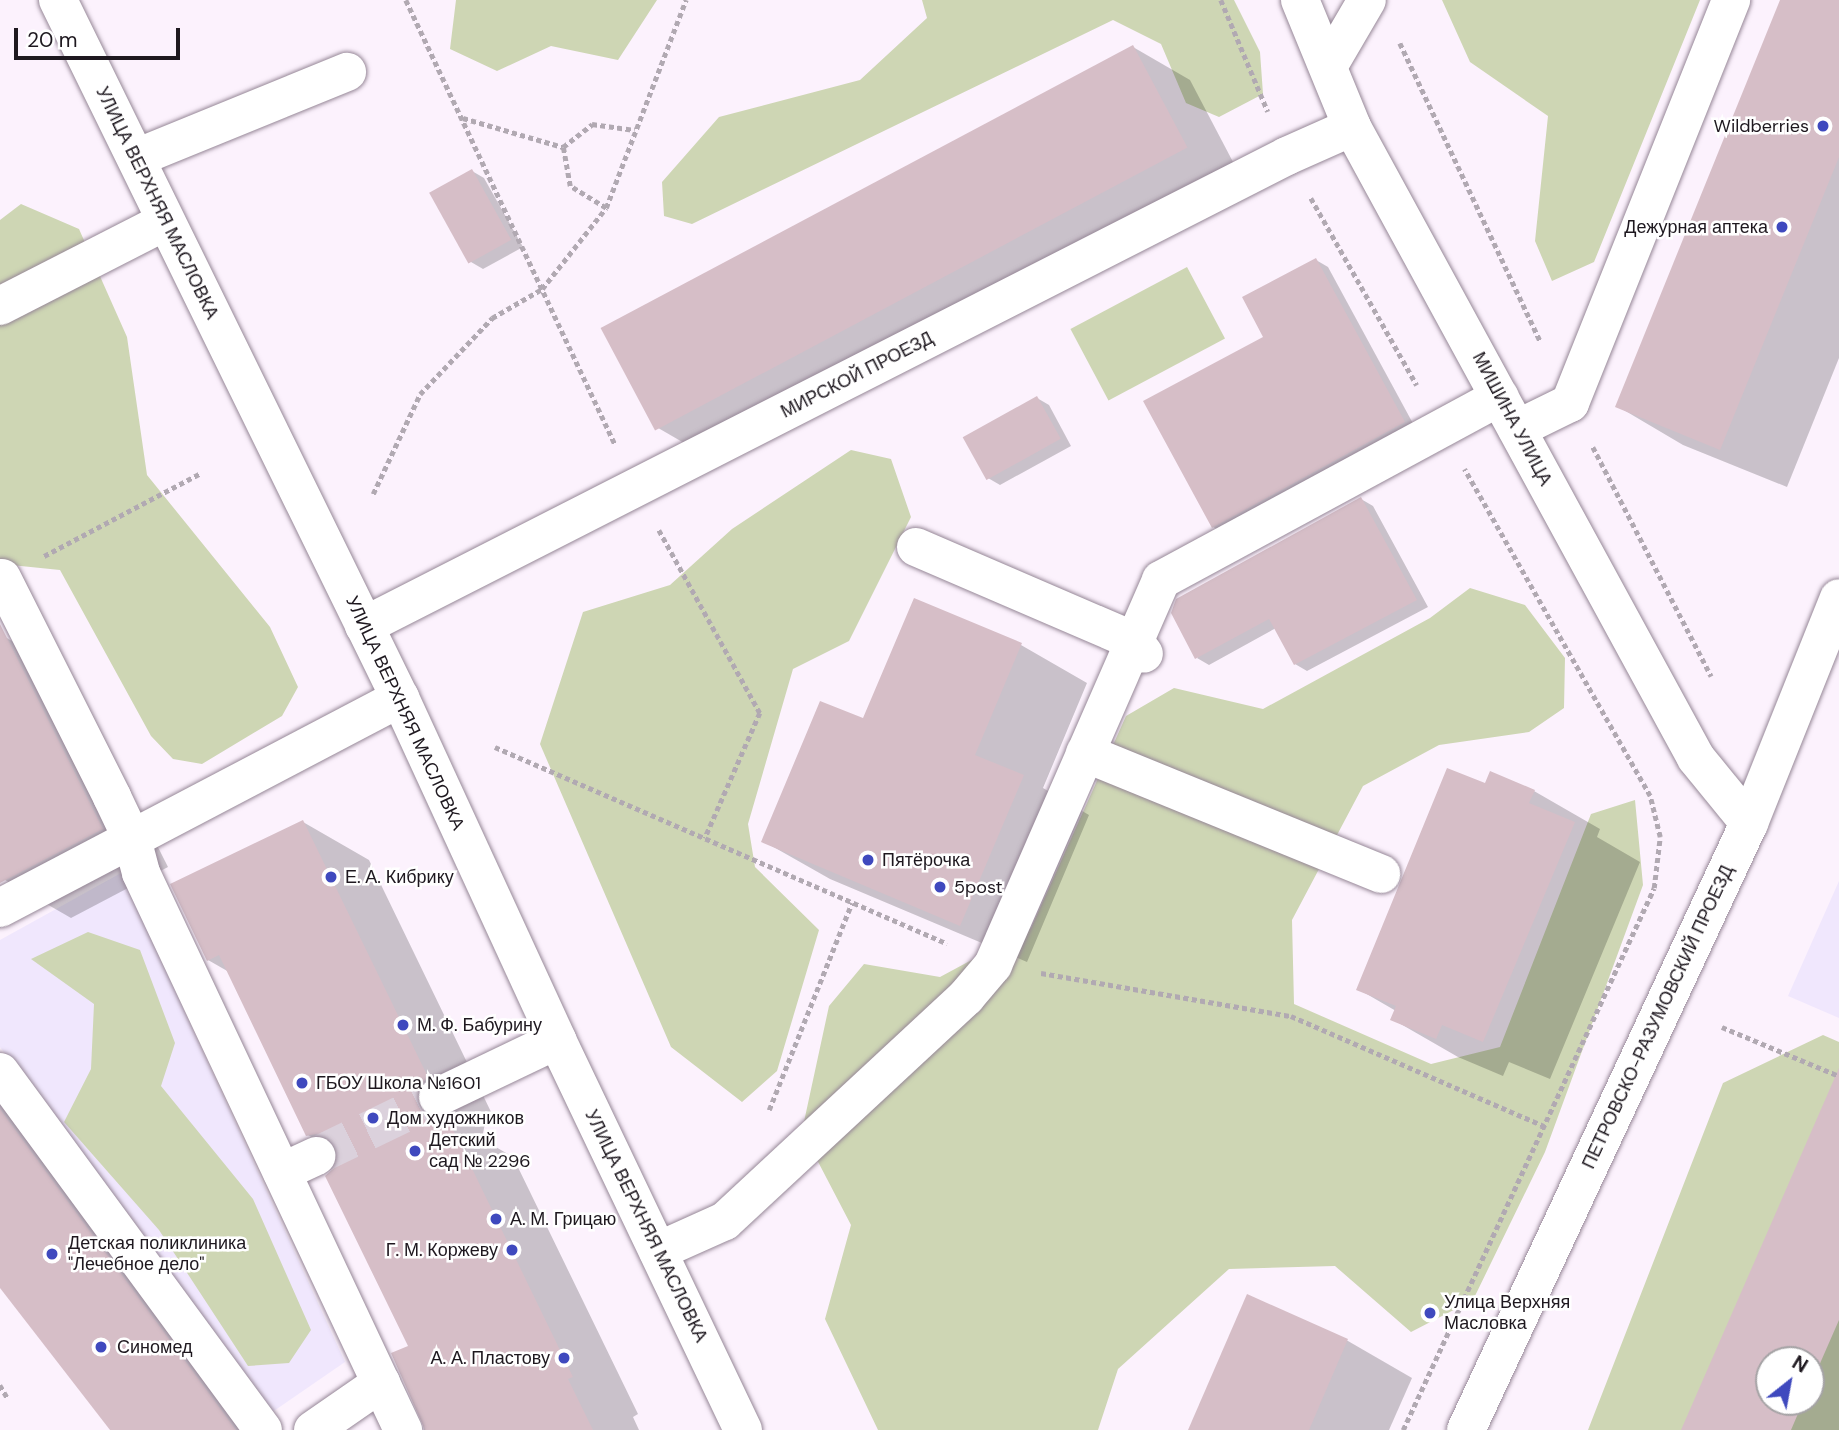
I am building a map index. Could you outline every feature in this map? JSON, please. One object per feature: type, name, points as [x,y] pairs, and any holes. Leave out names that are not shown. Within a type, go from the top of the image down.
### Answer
[{"type":"street","name":"УЛИЦА ВЕРХНЯЯ МАСЛОВКА","points":[[58,0],[400,698],[557,1040],[743,1430]]},
{"type":"street","name":"МИШИНА УЛИЦА","points":[[1300,0],[1329,65],[1352,127],[1696,758],[1749,823]]},
{"type":"street","points":[[1329,65],[1367,0]]},
{"type":"street","points":[[658,1251],[725,1221],[966,997],[993,965],[1085,753],[1139,648],[1161,580],[1441,429],[1508,413],[1570,403],[1731,0]]},
{"type":"street","points":[[136,158],[347,72]]},
{"type":"street","name":"МИРСКОЙ ПРОЕЗД","points":[[364,626],[1287,156],[1352,127]]},
{"type":"street","points":[[0,306],[166,221]]},
{"type":"street","points":[[916,547],[1139,648]]},
{"type":"street","points":[[2,578],[132,839],[141,873],[403,1430]]},
{"type":"street","name":"ПЕТРОВСКО-РАЗУМОВСКИЙ ПРОЕЗД","points":[[1466,1430],[1749,823],[1839,598]]},
{"type":"street","points":[[0,908],[400,698]]},
{"type":"street","points":[[1085,753],[1381,874]]},
{"type":"street","points":[[438,1097],[557,1040]]},
{"type":"street","points":[[0,1072],[263,1430]]},
{"type":"street","points":[[282,1172],[316,1156]]},
{"type":"street","points":[[313,1430],[381,1383]]},
{"type":"path","points":[[406,0],[635,486],[760,713],[705,838]]},
{"type":"path","points":[[373,494],[420,394],[492,318],[542,289],[606,208],[686,0]]},
{"type":"path","points":[[1221,0],[1287,156],[1650,796],[1660,837],[1654,888],[1403,1430]]},
{"type":"path","points":[[462,118],[563,147]]},
{"type":"path","points":[[563,147],[592,124],[635,130]]},
{"type":"path","points":[[563,147],[570,186],[606,208]]},
{"type":"path","points":[[2,578],[201,473]]},
{"type":"path","points":[[765,1119],[852,903]]},
{"type":"path","points":[[1722,1027],[1839,1076]]},
{"type":"path","points":[[0,1385],[7,1397]]},
{"type":"shaded area","points":[[121,873],[345,1362],[268,1415],[0,1047],[0,940]]},
{"type":"shaded area","points":[[1839,881],[1839,1018],[1788,996]]},
{"type":"green space","points":[[456,0],[657,0],[618,60],[551,46],[497,71],[450,49]]},
{"type":"green space","points":[[922,0],[1234,0],[1260,52],[1263,94],[1219,117],[1186,103],[1161,44],[1113,20],[692,224],[664,216],[662,182],[719,117],[860,80],[927,18]]},
{"type":"green space","points":[[1442,0],[1700,0],[1594,262],[1552,281],[1535,241],[1548,116],[1470,62]]},
{"type":"green space","points":[[21,204],[79,229],[127,337],[147,475],[270,627],[298,687],[282,716],[202,764],[173,759],[151,736],[60,570],[11,565],[0,572],[0,220]]},
{"type":"green space","points":[[1187,267],[1225,339],[1108,400],[1070,329]]},
{"type":"green space","points":[[851,450],[891,459],[911,517],[849,641],[793,669],[748,824],[755,867],[819,930],[777,1071],[742,1102],[671,1047],[540,744],[583,612],[670,585],[732,529]]},
{"type":"green space","points":[[1470,588],[1525,605],[1565,658],[1564,708],[1529,732],[1439,745],[1363,786],[1292,920],[1294,1004],[1431,1064],[1500,1047],[1591,814],[1635,800],[1643,885],[1545,1152],[1473,1300],[1411,1332],[1335,1266],[1229,1269],[1118,1369],[1098,1430],[878,1430],[825,1319],[851,1225],[802,1131],[829,1006],[864,964],[940,977],[1031,928],[1126,716],[1174,688],[1263,709],[1430,618]]},
{"type":"green space","points":[[88,932],[140,950],[175,1043],[161,1086],[253,1199],[311,1330],[289,1363],[248,1366],[159,1230],[64,1122],[91,1069],[94,1004],[31,959]]},
{"type":"green space","points":[[1823,1035],[1839,1042],[1839,1430],[1588,1430],[1723,1083]]},
{"type":"building","points":[[1780,0],[1839,0],[1839,157],[1720,450],[1615,407]]},
{"type":"building","points":[[1133,45],[1187,147],[655,431],[601,328]]},
{"type":"building","points":[[472,169],[511,240],[468,264],[429,193]]},
{"type":"building","points":[[1316,258],[1405,422],[1212,528],[1143,401],[1263,337],[1242,297]]},
{"type":"building","points":[[1037,396],[1061,439],[986,480],[963,437]]},
{"type":"building","points":[[1361,497],[1417,600],[1294,665],[1269,619],[1195,659],[1171,613],[1176,599]]},
{"type":"building","points":[[914,598],[1022,643],[975,755],[1024,775],[960,926],[761,842],[820,701],[863,718]]},
{"type":"building","points":[[0,624],[103,829],[0,883]]},
{"type":"building","points":[[1447,768],[1485,783],[1490,771],[1535,790],[1529,803],[1575,822],[1483,1042],[1442,1025],[1436,1039],[1390,1020],[1396,1006],[1356,990]]},
{"type":"building","name":"Дом художников","points":[[303,820],[428,1077],[420,1085],[416,1095],[418,1106],[426,1115],[437,1119],[447,1117],[573,1377],[568,1379],[593,1430],[425,1430],[391,1353],[408,1346],[325,1176],[334,1168],[338,1157],[336,1147],[328,1138],[317,1134],[306,1136],[219,955],[207,961],[170,884]]},
{"type":"building","points":[[1839,1068],[1839,1320],[1825,1352],[1825,1346],[1755,1346],[1755,1416],[1797,1416],[1791,1430],[1681,1430]]},
{"type":"building","points":[[0,1109],[236,1430],[110,1430],[0,1288]]},
{"type":"building","points":[[1247,1294],[1348,1339],[1309,1430],[1188,1430]]},
{"type":"tunnel","points":[[316,1156],[438,1097]]},
{"type":"place","name":"Wildberries","points":[[1823,126]]},
{"type":"place","name":"Дежурная аптека","points":[[1782,227]]},
{"type":"place","name":"Пятёрочка","points":[[868,860]]},
{"type":"place","name":"Е. А. Кибрику","points":[[331,877]]},
{"type":"place","name":"5post","points":[[940,887]]},
{"type":"place","name":"М. Ф. Бабурину","points":[[403,1025]]},
{"type":"place","name":"ГБОУ Школа №1601","points":[[302,1083]]},
{"type":"place","name":"Дом художников","points":[[373,1118]]},
{"type":"place","name":"Детский сад № 2296","points":[[415,1151]]},
{"type":"place","name":"А. М. Грицаю","points":[[496,1219]]},
{"type":"place","name":"Г. М. Коржеву","points":[[512,1250]]},
{"type":"place","name":"Детская поликлиника \"Лечебное дело\"","points":[[52,1254]]},
{"type":"place","name":"Улица Верхняя Масловка","points":[[1430,1313]]},
{"type":"place","name":"Синомед","points":[[101,1347]]},
{"type":"place","name":"А. А. Пластову","points":[[564,1358]]}]
